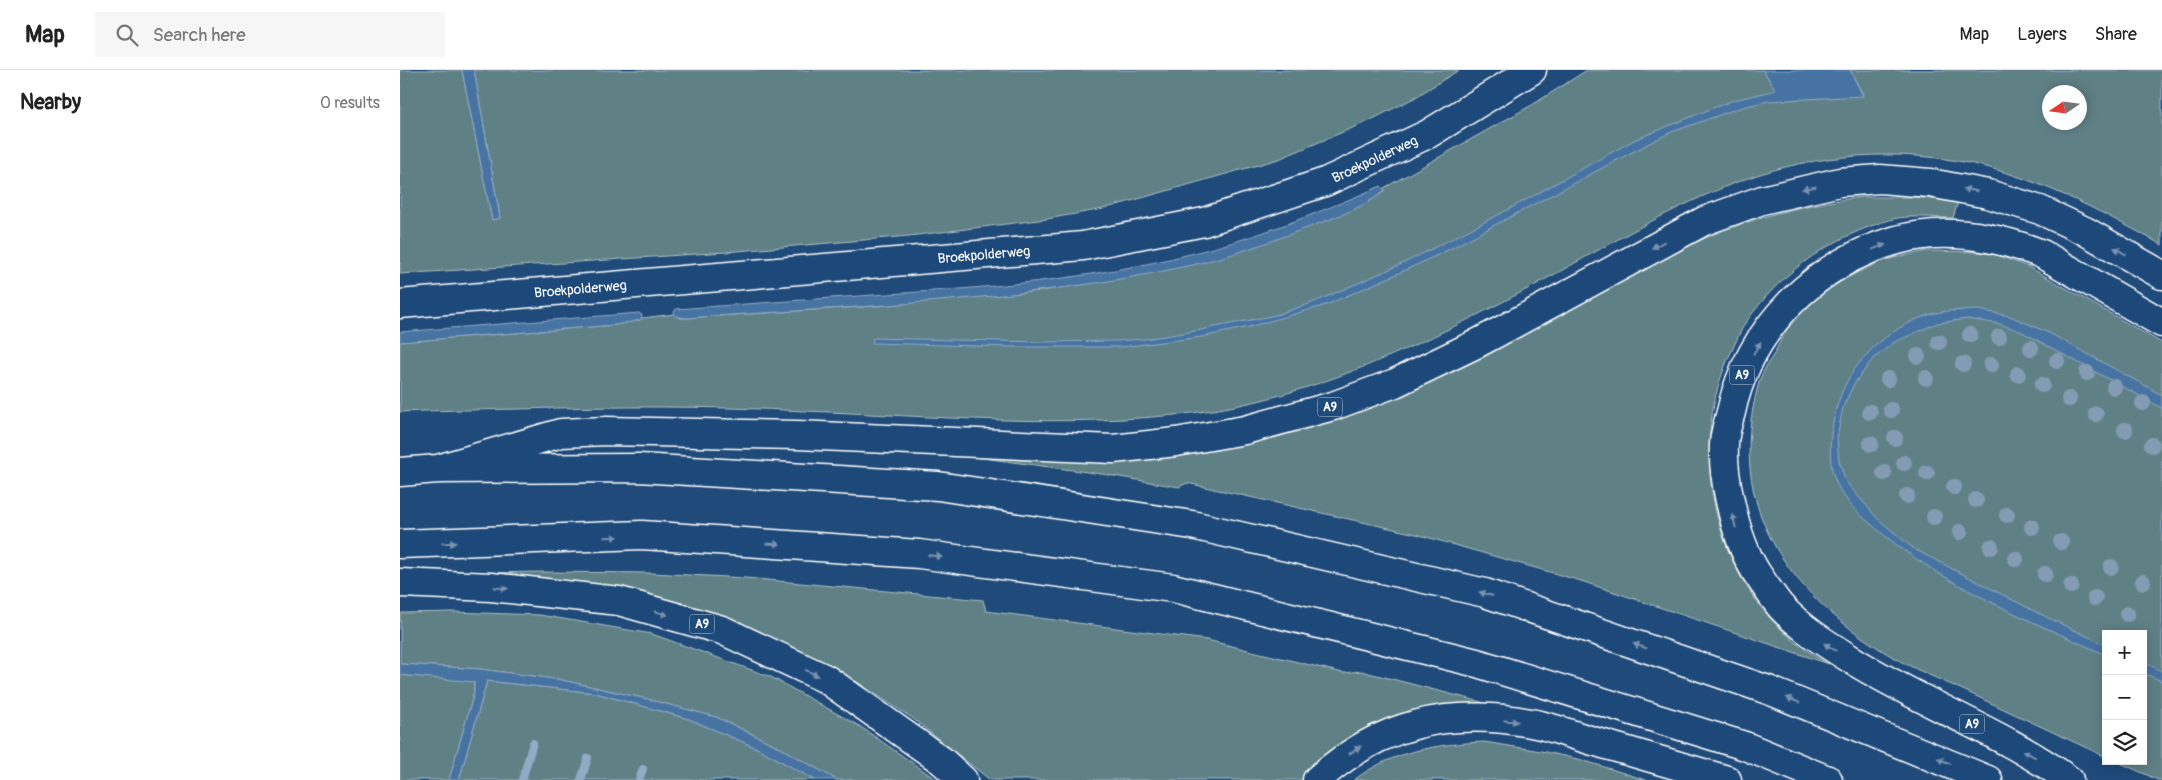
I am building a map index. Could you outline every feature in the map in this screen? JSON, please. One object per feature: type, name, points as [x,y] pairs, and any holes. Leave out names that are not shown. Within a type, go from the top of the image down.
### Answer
[{"type":"main road","name":"Broekpolderweg","points":[[400,304],[1083,246],[1204,222],[1325,182],[1419,138],[1532,70]]},
{"type":"main road","name":"A9","points":[[438,469],[561,433],[606,431],[797,435],[1112,449],[1176,442],[1246,430],[1333,406],[1395,383],[1476,344],[1704,221],[1762,200],[1840,182],[1888,180],[1930,183],[1988,194],[2040,210],[2058,218],[2085,231],[2162,275]]},
{"type":"main road","name":"A9","points":[[2069,780],[2042,760],[1872,673],[1813,636],[1781,606],[1754,570],[1735,526],[1726,483],[1724,443],[1733,401],[1745,367],[1786,305],[1812,281],[1846,260],[1898,240],[1942,234],[1960,234],[2023,246],[2042,254],[2162,322]]},
{"type":"main road","name":"A9","points":[[400,472],[438,469],[639,468],[938,486],[1192,525],[1485,593],[1771,692],[1988,780]]},
{"type":"main road","points":[[400,544],[642,535],[919,554],[1173,588],[1477,663],[1745,746],[1828,780]]},
{"type":"main road","name":"A9","points":[[400,583],[491,587],[619,601],[722,630],[826,679],[942,761],[963,780]]},
{"type":"main road","points":[[1317,780],[1356,749],[1399,728],[1435,720],[1479,717],[1531,723],[1727,780]]},
{"type":"green space","points":[[400,70],[462,70],[492,220],[500,218],[474,70],[1459,70],[1414,98],[1369,121],[1279,159],[1103,209],[1047,219],[909,236],[726,252],[400,274]]},
{"type":"green space","points":[[1587,70],[1763,70],[1782,100],[1863,95],[1850,70],[2162,70],[2162,245],[2063,194],[2011,174],[1958,161],[1930,157],[1872,155],[1844,157],[1786,167],[1732,184],[1681,206],[1535,285],[1411,347],[1326,381],[1282,395],[1237,406],[1144,418],[1047,421],[698,407],[591,407],[400,412],[400,342],[615,325],[642,318],[675,314],[680,318],[686,318],[876,306],[1041,291],[1083,284],[1320,223],[1370,201],[1382,193],[1384,188],[1532,105]]},
{"type":"green space","points":[[1862,197],[1915,197],[1958,202],[1953,218],[1899,218],[1851,234],[1812,256],[1778,284],[1742,328],[1717,390],[1710,435],[1711,480],[1720,525],[1736,567],[1760,606],[1791,638],[1829,664],[1581,581],[1416,534],[1187,483],[1179,487],[1102,474],[975,457],[1073,459],[1209,448],[1724,230],[1792,209]]},
{"type":"green space","points":[[1926,251],[1988,252],[2029,267],[2162,343],[2162,780],[2125,765],[2147,765],[2147,630],[2102,630],[2102,755],[1886,653],[1851,629],[1820,602],[1793,573],[1772,542],[1758,507],[1750,470],[1750,429],[1758,386],[1764,369],[1789,326],[1806,307],[1840,282],[1876,264]]},
{"type":"green space","points":[[476,573],[651,573],[746,578],[983,600],[986,611],[1207,640],[1343,673],[1361,671],[1497,706],[1387,721],[1338,746],[1303,780],[990,780],[912,718],[857,682],[798,650],[749,628],[605,587],[542,579],[476,575]]},
{"type":"green space","points":[[453,612],[540,615],[652,634],[771,677],[861,727],[937,780],[837,780],[775,745],[716,717],[562,680],[480,669],[400,664],[400,613]]},
{"type":"green space","points":[[400,675],[474,681],[474,693],[449,780],[400,780]]},
{"type":"green space","points":[[487,681],[596,693],[689,719],[759,749],[815,780],[459,780]]},
{"type":"green space","points":[[1484,742],[1582,760],[1646,780],[1354,780],[1384,762],[1416,751],[1432,747]]},
{"type":"water","points":[[462,70],[474,70],[500,218],[492,220]]},
{"type":"water","points":[[1763,70],[1850,70],[1863,96],[1768,101],[1739,108],[1669,133],[1446,251],[1397,274],[1326,305],[1249,327],[1202,337],[1121,347],[1013,347],[872,343],[873,338],[1039,342],[1145,339],[1276,315],[1312,303],[1404,263],[1502,213],[1634,140],[1734,100],[1773,91],[1775,89]]},
{"type":"water","points":[[1381,186],[1385,190],[1369,202],[1276,239],[1192,265],[1130,277],[1004,295],[877,306],[686,318],[675,316],[674,312],[676,309],[1001,285],[1115,270],[1215,248],[1263,233]]},
{"type":"water","points":[[1978,310],[2010,316],[2051,334],[2162,395],[2162,408],[2022,332],[2000,324],[1967,319],[1937,323],[1893,343],[1872,360],[1854,384],[1843,407],[1837,438],[1839,461],[1846,482],[1878,519],[1914,549],[2038,613],[2102,643],[2102,653],[1987,600],[1930,568],[1866,520],[1839,489],[1832,470],[1830,443],[1839,399],[1850,376],[1868,353],[1892,333],[1919,318],[1948,311]]},
{"type":"water","points":[[639,313],[642,315],[641,320],[615,325],[400,342],[400,332]]},
{"type":"water","points":[[400,664],[480,669],[562,680],[716,717],[775,745],[837,780],[815,780],[759,749],[689,719],[596,693],[487,681],[459,780],[449,780],[474,693],[474,682],[400,675]]},
{"type":"water","points":[[2147,664],[2162,671],[2162,681],[2147,675]]},
{"type":"waterway","points":[[522,780],[533,743]]},
{"type":"waterway","points":[[581,780],[588,758]]},
{"type":"waterway","points":[[639,780],[643,769]]}]
